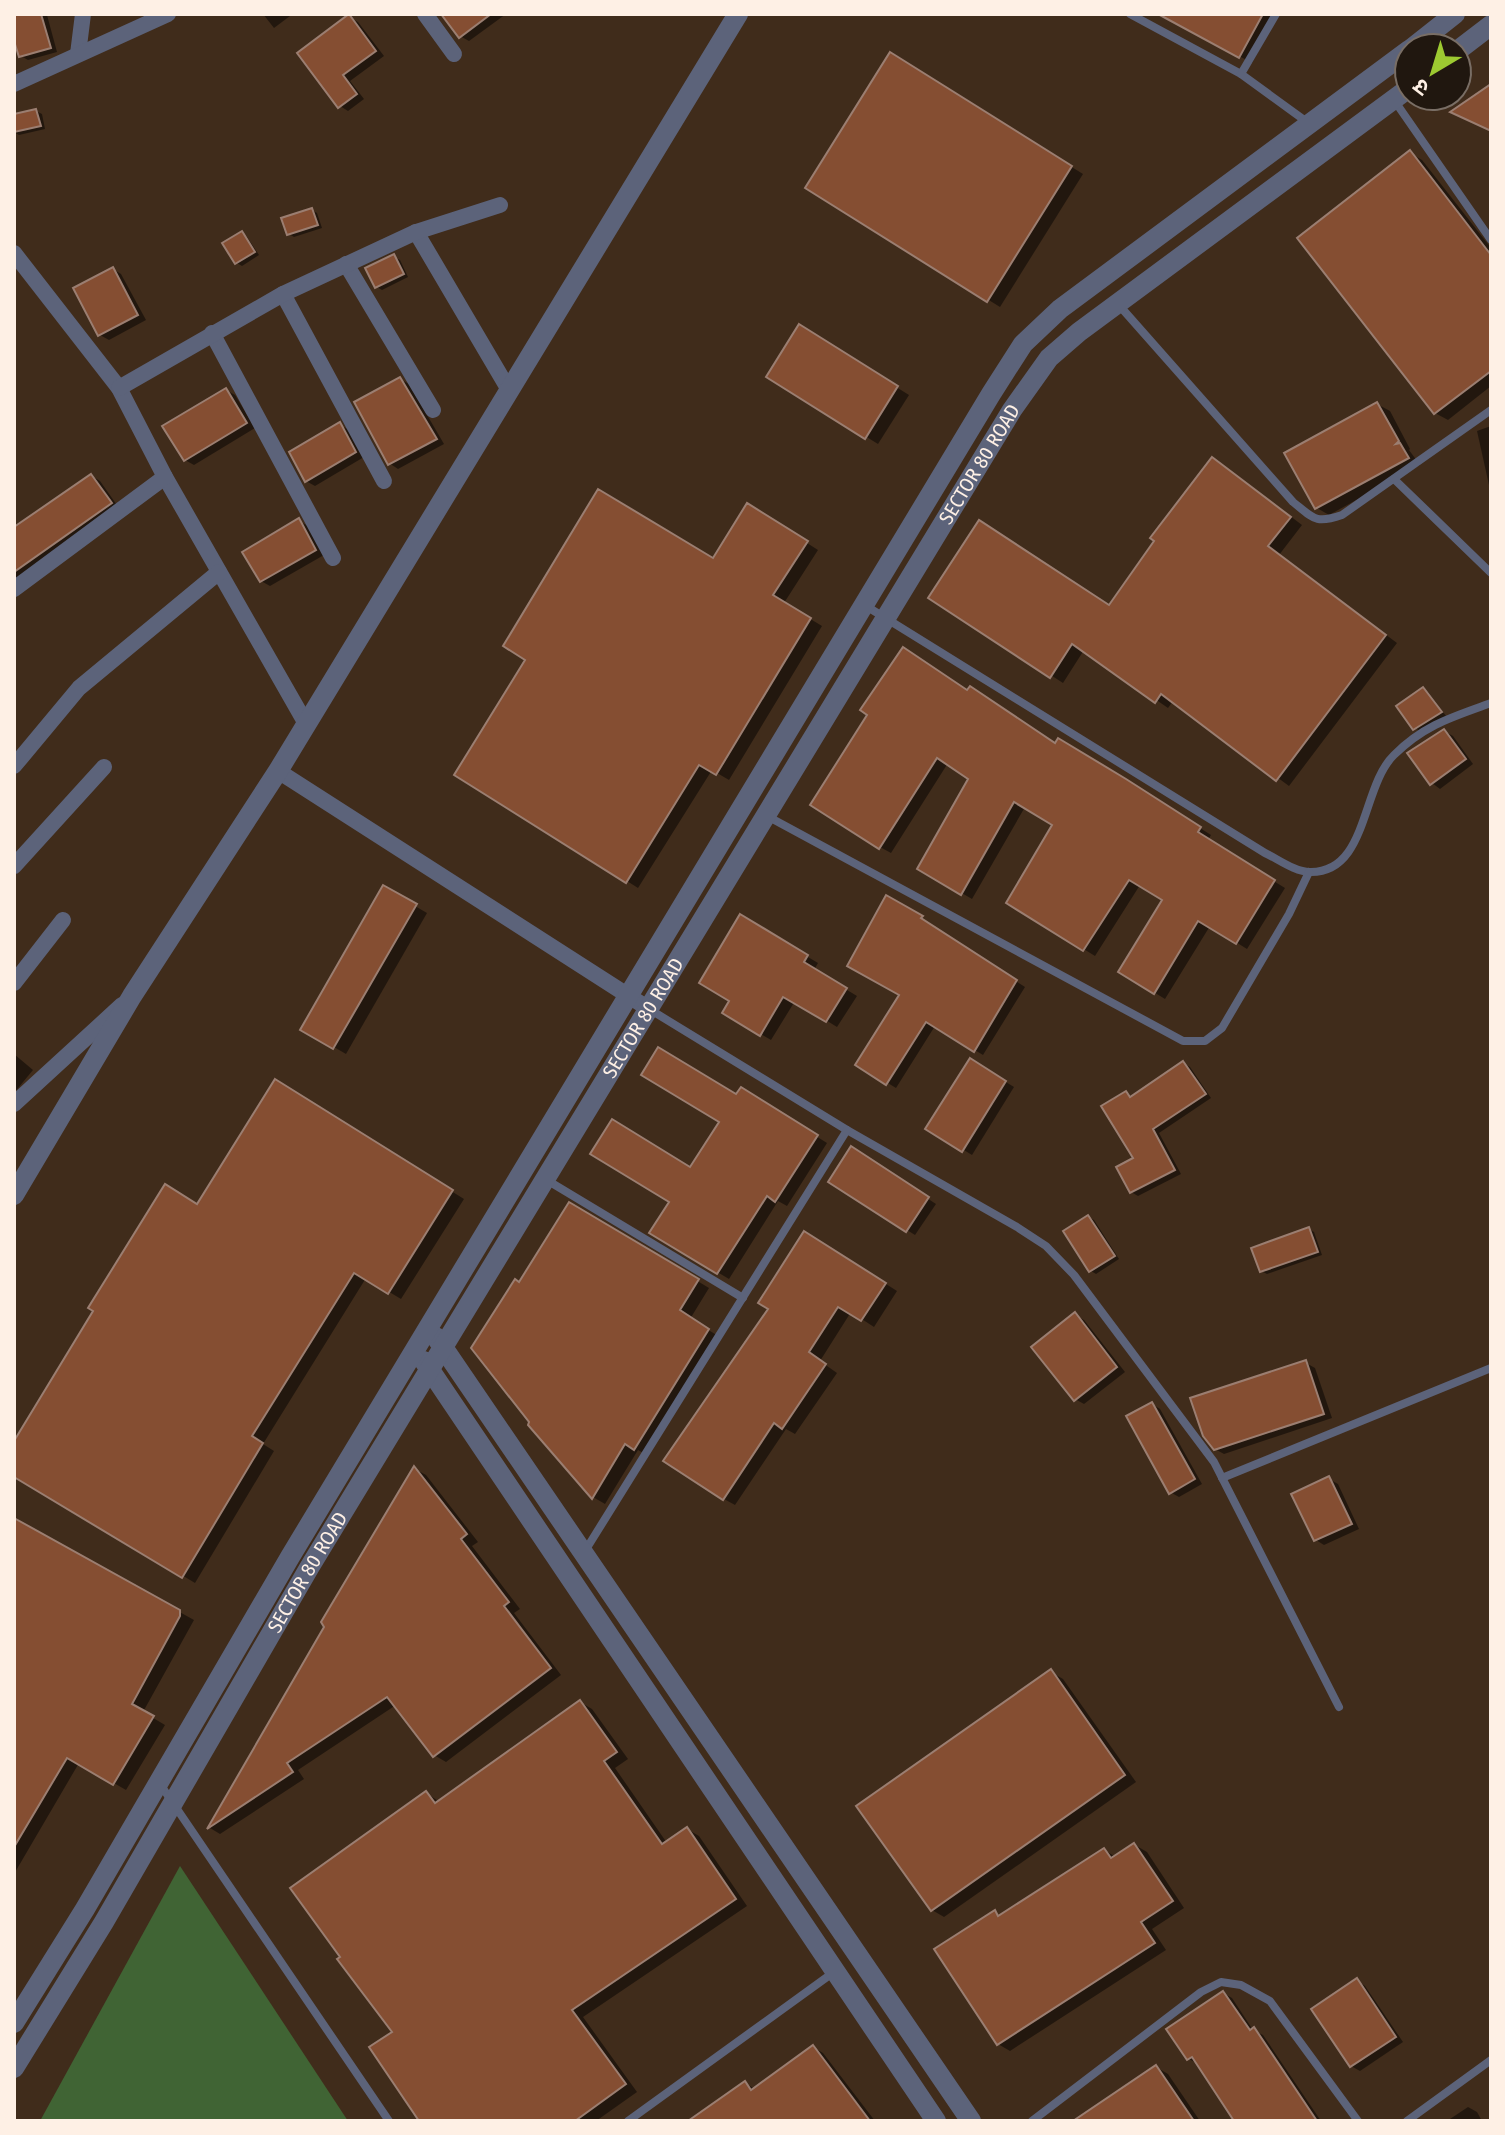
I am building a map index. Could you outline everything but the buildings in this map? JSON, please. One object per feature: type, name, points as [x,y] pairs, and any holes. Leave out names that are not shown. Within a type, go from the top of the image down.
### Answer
[{"type":"street","points":[[78,54],[83,14]]},
{"type":"street","points":[[14,84],[168,14]]},
{"type":"street","points":[[425,14],[454,54]]},
{"type":"street","points":[[14,1195],[132,996],[278,771],[738,14]]},
{"type":"street","name":"SECTOR 80 ROAD","points":[[1436,32],[1455,14]]},
{"type":"street","points":[[1473,39],[1491,25]]},
{"type":"street","name":"SECTOR 80 ROAD","points":[[14,2023],[863,604],[1023,344],[1060,309],[1310,124],[1393,68]]},
{"type":"street","name":"SECTOR 80 ROAD","points":[[14,2068],[104,1922],[429,1369],[1012,410],[1049,358],[1117,303],[1393,99]]},
{"type":"street","points":[[119,388],[283,294],[416,232],[500,205]]},
{"type":"street","points":[[416,232],[509,390]]},
{"type":"street","points":[[14,253],[119,388],[165,477],[305,722]]},
{"type":"street","points":[[346,264],[433,410]]},
{"type":"street","points":[[283,294],[384,481]]},
{"type":"street","points":[[212,333],[333,558]]},
{"type":"street","points":[[14,589],[165,477]]},
{"type":"street","points":[[14,766],[79,688],[219,572]]},
{"type":"street","points":[[14,866],[104,767]]},
{"type":"street","points":[[278,771],[649,1009]]},
{"type":"street","points":[[14,983],[63,920]]},
{"type":"street","points":[[14,1104],[132,996]]},
{"type":"street","points":[[429,1327],[971,2121]]},
{"type":"street","points":[[416,1349],[936,2121]]},
{"type":"lane","points":[[1130,14],[1241,74],[1310,124]]},
{"type":"lane","points":[[1241,74],[1276,14]]},
{"type":"lane","points":[[1413,112],[1491,240]]},
{"type":"lane","points":[[1117,303],[1293,502],[1315,520],[1325,521],[1342,515],[1491,410]]},
{"type":"lane","points":[[1394,479],[1491,573]]},
{"type":"lane","points":[[863,604],[1265,853],[1309,872],[1336,866],[1347,856],[1374,789],[1392,756],[1437,722],[1491,703]]},
{"type":"lane","points":[[767,816],[1183,1041],[1205,1041],[1222,1028],[1289,914],[1309,872]]},
{"type":"lane","points":[[649,1009],[847,1130],[1046,1246],[1074,1275],[1214,1462],[1339,1707]]},
{"type":"lane","points":[[585,1552],[847,1130]]},
{"type":"lane","points":[[545,1179],[743,1298]]},
{"type":"lane","points":[[1222,1478],[1491,1368]]},
{"type":"lane","points":[[159,1783],[389,2121]]},
{"type":"lane","points":[[628,2121],[835,1972]]},
{"type":"lane","points":[[1032,2121],[1201,1992],[1221,1982],[1241,1985],[1270,2001],[1358,2121]]},
{"type":"lane","points":[[1407,2121],[1491,2060]]},
{"type":"green space","points":[[180,1866],[348,2121],[40,2121]]}]
